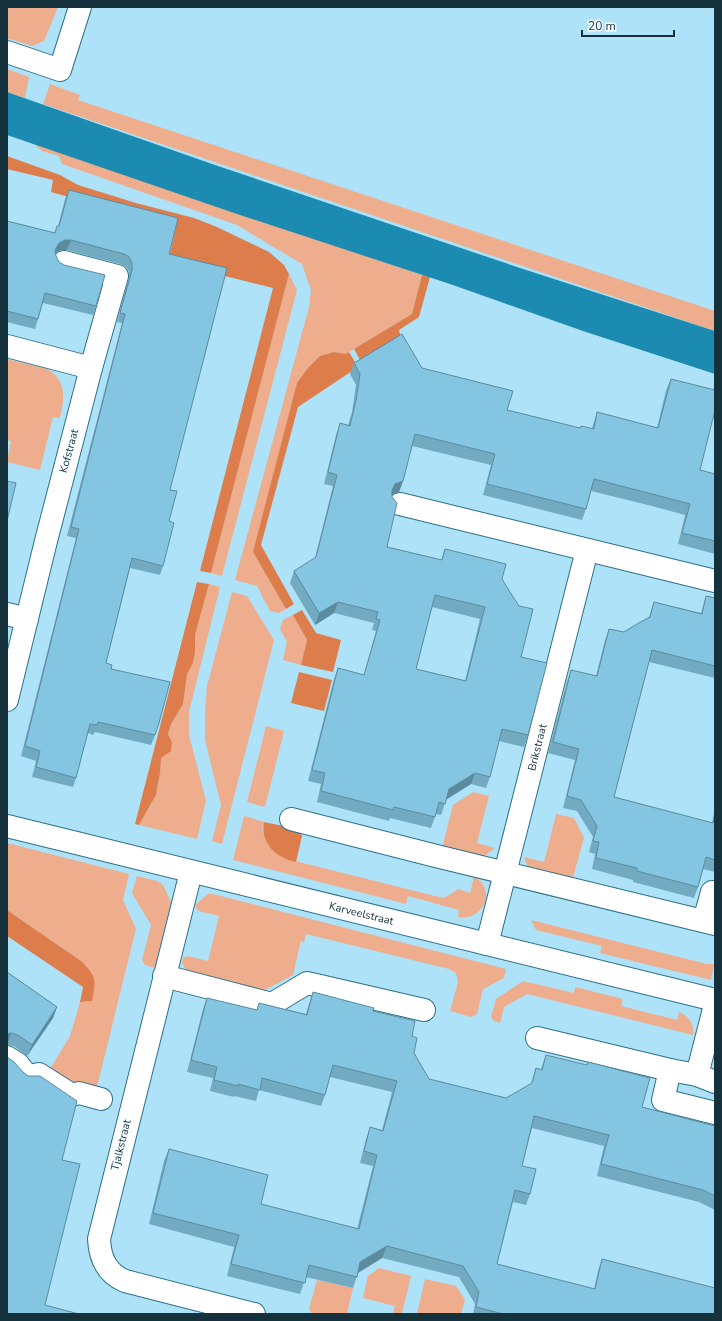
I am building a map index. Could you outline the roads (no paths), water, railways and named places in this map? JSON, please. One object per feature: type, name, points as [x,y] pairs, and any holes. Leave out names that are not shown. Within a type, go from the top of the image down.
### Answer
[{"type":"street","points":[[7,52],[60,70],[80,7]]},
{"type":"street","name":"Kofstraat","points":[[7,700],[17,616],[50,525],[91,368],[117,276],[64,262]]},
{"type":"street","points":[[7,346],[91,368]]},
{"type":"street","points":[[400,504],[715,581]]},
{"type":"street","name":"Brikstraat","points":[[487,944],[587,550]]},
{"type":"street","points":[[291,819],[710,923],[712,892],[715,892]]},
{"type":"street","name":"Karveelstraat","points":[[7,826],[715,1000]]},
{"type":"street","name":"Tjalkstraat","points":[[190,872],[98,1238],[99,1251],[103,1262],[109,1269],[116,1277],[125,1281],[254,1314]]},
{"type":"street","points":[[164,976],[272,1004],[307,983],[424,1010]]},
{"type":"street","points":[[537,1038],[706,1078],[715,1005]]},
{"type":"street","points":[[7,1057],[18,1064],[25,1073],[30,1076],[39,1074],[72,1095],[79,1093],[101,1099]]},
{"type":"street","points":[[670,1070],[663,1100],[715,1113]]},
{"type":"water","points":[[7,92],[215,165],[520,268],[715,331],[715,374],[583,331],[450,284],[237,214],[7,135]]}]
